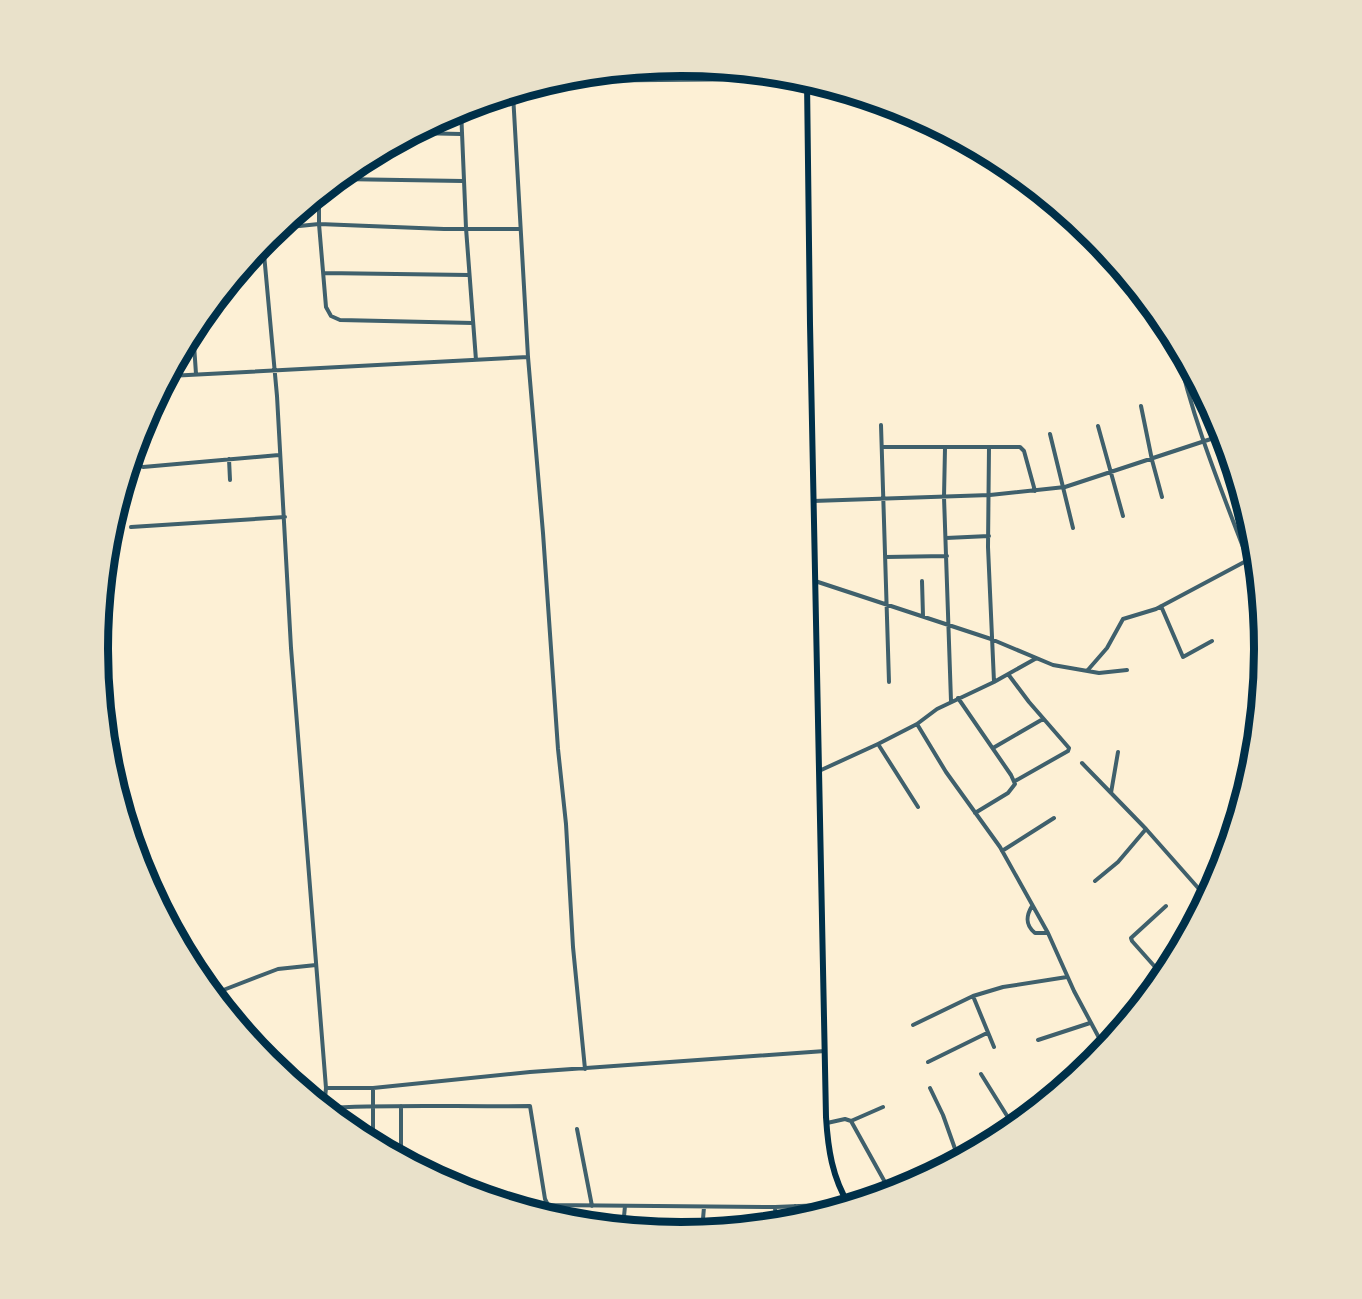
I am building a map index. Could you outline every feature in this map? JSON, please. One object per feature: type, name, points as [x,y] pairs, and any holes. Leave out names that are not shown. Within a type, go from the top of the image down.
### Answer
[{"type":"main road","points":[[807,91],[826,1123],[832,1168],[845,1198]]},
{"type":"street","points":[[613,80],[735,79]]},
{"type":"street","points":[[513,102],[528,357],[558,749],[566,824],[573,947],[585,1068]]},
{"type":"street","points":[[461,120],[476,360]]},
{"type":"street","points":[[434,133],[461,134]]},
{"type":"street","points":[[354,179],[463,181]]},
{"type":"street","points":[[319,205],[326,307],[331,316],[340,320],[473,323]]},
{"type":"street","points":[[295,227],[320,224],[520,229]]},
{"type":"street","points":[[264,257],[275,372],[291,648],[325,1098]]},
{"type":"street","points":[[323,273],[469,275]]},
{"type":"street","points":[[194,348],[196,374]]},
{"type":"street","points":[[178,375],[528,357]]},
{"type":"street","points":[[1182,373],[1202,441],[1246,554]]},
{"type":"street","points":[[1141,406],[1162,498]]},
{"type":"street","points":[[881,425],[889,682]]},
{"type":"street","points":[[1098,426],[1124,516]]},
{"type":"street","points":[[1050,434],[1065,487],[1073,528]]},
{"type":"street","points":[[813,501],[990,495],[1065,487],[1213,438]]},
{"type":"street","points":[[881,447],[1017,447],[1022,449],[1035,491]]},
{"type":"street","points":[[989,447],[991,639],[994,682]]},
{"type":"street","points":[[945,448],[944,497],[951,701]]},
{"type":"street","points":[[138,465],[143,467],[279,454]]},
{"type":"street","points":[[229,459],[230,480]]},
{"type":"street","points":[[131,527],[285,517]]},
{"type":"street","points":[[946,538],[989,536]]},
{"type":"street","points":[[885,557],[947,556]]},
{"type":"street","points":[[1087,672],[1107,648],[1122,619],[1161,606],[1247,561]]},
{"type":"street","points":[[815,581],[991,639],[1036,659],[1087,672],[1127,670]]},
{"type":"street","points":[[922,581],[923,616]]},
{"type":"street","points":[[1161,606],[1183,657],[1212,641]]},
{"type":"street","points":[[819,771],[917,724],[951,701],[994,682],[1036,659]]},
{"type":"street","points":[[1008,674],[1043,719],[1068,746],[1068,752],[1015,781]]},
{"type":"street","points":[[958,698],[1015,781],[1015,786],[1011,790],[975,813]]},
{"type":"street","points":[[993,748],[1043,719]]},
{"type":"street","points":[[917,724],[946,772],[1002,851],[1048,933],[1067,977],[1100,1040]]},
{"type":"street","points":[[878,744],[918,807]]},
{"type":"street","points":[[1111,794],[1118,752]]},
{"type":"street","points":[[1082,763],[1146,829],[1200,891]]},
{"type":"street","points":[[1002,851],[1054,818]]},
{"type":"street","points":[[1095,881],[1118,862],[1146,829]]},
{"type":"street","points":[[1032,906],[1027,917],[1030,929],[1035,933],[1048,933]]},
{"type":"street","points":[[1157,969],[1131,938],[1166,906]]},
{"type":"street","points":[[221,991],[278,969],[316,965]]},
{"type":"street","points":[[913,1025],[973,996],[1004,987],[1067,977]]},
{"type":"street","points":[[973,996],[994,1047]]},
{"type":"street","points":[[1038,1040],[1090,1023]]},
{"type":"street","points":[[928,1062],[987,1033]]},
{"type":"street","points":[[326,1088],[374,1088],[585,1068],[825,1051]]},
{"type":"street","points":[[981,1074],[1009,1119]]},
{"type":"street","points":[[373,1132],[374,1088]]},
{"type":"street","points":[[930,1088],[943,1115],[956,1152]]},
{"type":"street","points":[[337,1107],[372,1105],[530,1106],[546,1204],[704,1207],[817,1206]]},
{"type":"street","points":[[401,1106],[401,1150]]},
{"type":"street","points":[[826,1123],[845,1119],[851,1121],[883,1107]]},
{"type":"street","points":[[851,1121],[886,1184]]},
{"type":"street","points":[[577,1129],[592,1206]]},
{"type":"street","points":[[625,1219],[626,1206]]},
{"type":"street","points":[[795,1206],[796,1210]]},
{"type":"street","points":[[703,1221],[704,1207]]},
{"type":"street","points":[[775,1207],[775,1214]]}]
